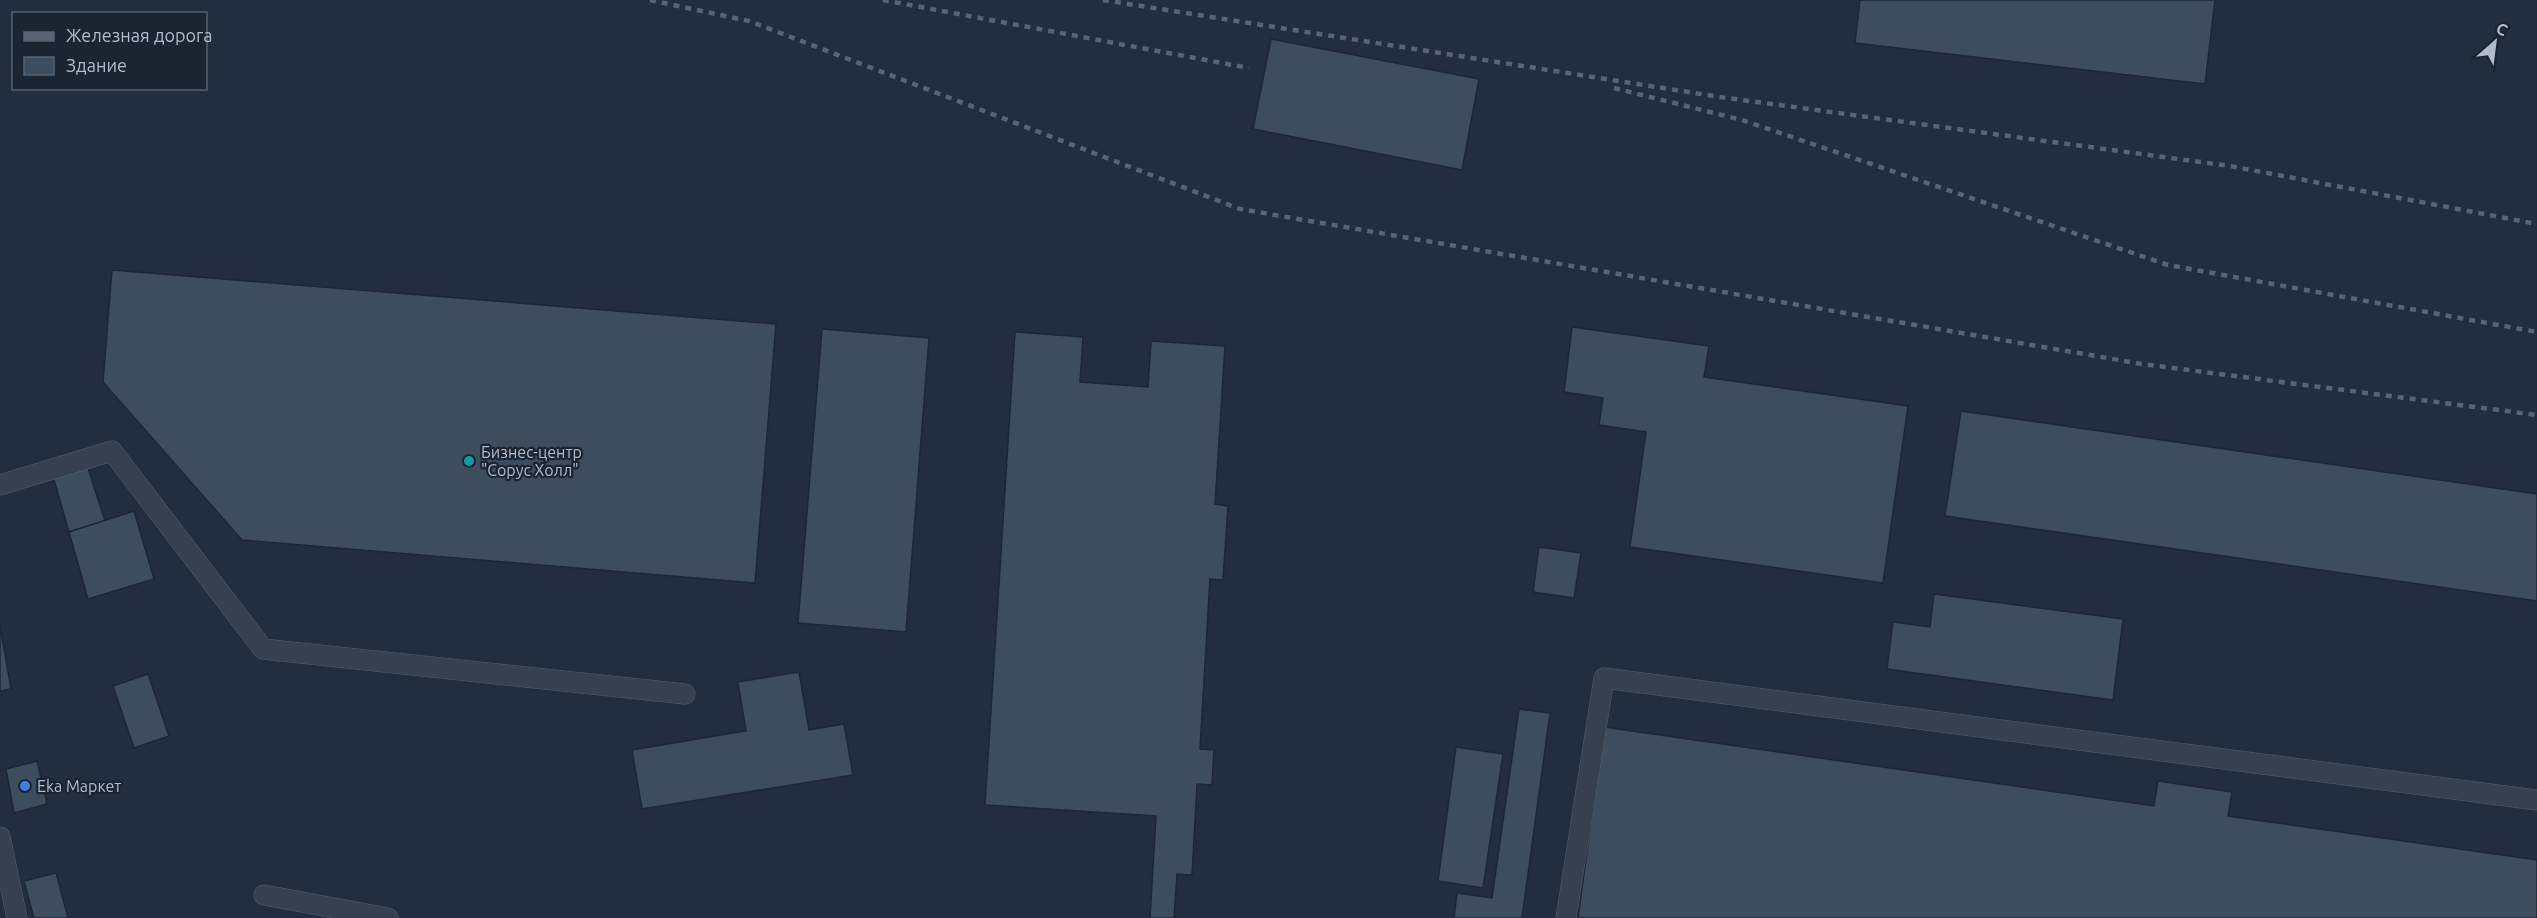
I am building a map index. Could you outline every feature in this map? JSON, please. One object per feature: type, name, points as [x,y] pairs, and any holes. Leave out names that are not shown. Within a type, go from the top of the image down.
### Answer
[{"type":"lane","points":[[0,485],[112,451],[263,649],[685,694]]},
{"type":"lane","points":[[1566,918],[1604,678],[2537,800]]},
{"type":"lane","points":[[0,837],[17,918]]},
{"type":"lane","points":[[264,895],[388,918]]},
{"type":"building","points":[[1860,0],[2215,0],[2205,84],[1855,43]]},
{"type":"building","points":[[1271,39],[1479,79],[1462,170],[1253,129]]},
{"type":"building","name":"Бизнес-центр \"Сорус Холл\"","points":[[112,270],[776,324],[755,583],[242,540],[103,382]]},
{"type":"building","points":[[1572,327],[1709,346],[1704,377],[1908,406],[1883,583],[1630,547],[1646,432],[1599,425],[1603,398],[1564,392]]},
{"type":"building","points":[[822,329],[929,338],[906,632],[798,623]]},
{"type":"building","points":[[1015,332],[1083,337],[1080,382],[1148,387],[1151,341],[1225,346],[1215,504],[1228,506],[1223,580],[1210,579],[1200,749],[1214,750],[1212,785],[1197,784],[1192,875],[1177,874],[1174,918],[1150,918],[1156,816],[985,805]]},
{"type":"building","points":[[1961,411],[2537,494],[2537,601],[1945,516]]},
{"type":"building","points":[[87,465],[105,521],[69,532],[53,476]]},
{"type":"building","points":[[134,511],[154,579],[88,599],[69,532]]},
{"type":"building","points":[[1539,547],[1581,553],[1574,598],[1533,592]]},
{"type":"building","points":[[1934,594],[2123,619],[2113,700],[1887,669],[1893,622],[1930,627]]},
{"type":"building","points":[[0,625],[11,689],[0,691]]},
{"type":"building","points":[[799,672],[809,730],[844,724],[853,775],[642,809],[632,750],[746,731],[738,682]]},
{"type":"building","points":[[148,674],[169,736],[134,748],[113,686]]},
{"type":"building","points":[[1519,709],[1550,713],[1522,918],[1454,918],[1457,893],[1492,898]]},
{"type":"building","points":[[1604,727],[2154,806],[2158,781],[2232,792],[2228,816],[2537,860],[2537,918],[1578,918]]},
{"type":"building","points":[[1456,747],[1503,754],[1483,888],[1438,881]]},
{"type":"building","points":[[37,761],[47,804],[14,813],[6,769]]},
{"type":"building","points":[[56,873],[68,918],[34,918],[24,881]]},
{"type":"railway","points":[[650,0],[749,21],[1240,209],[2142,364],[2537,415]]},
{"type":"railway","points":[[883,0],[1249,68]]},
{"type":"railway","points":[[1103,0],[1720,97],[2230,166],[2537,224]]},
{"type":"railway","points":[[1614,88],[1742,120],[2168,265],[2537,332]]},
{"type":"place","name":"Бизнес-центр \"Сорус Холл\"","points":[[469,461]]},
{"type":"place","name":"Eka Маркет","points":[[25,786]]}]
